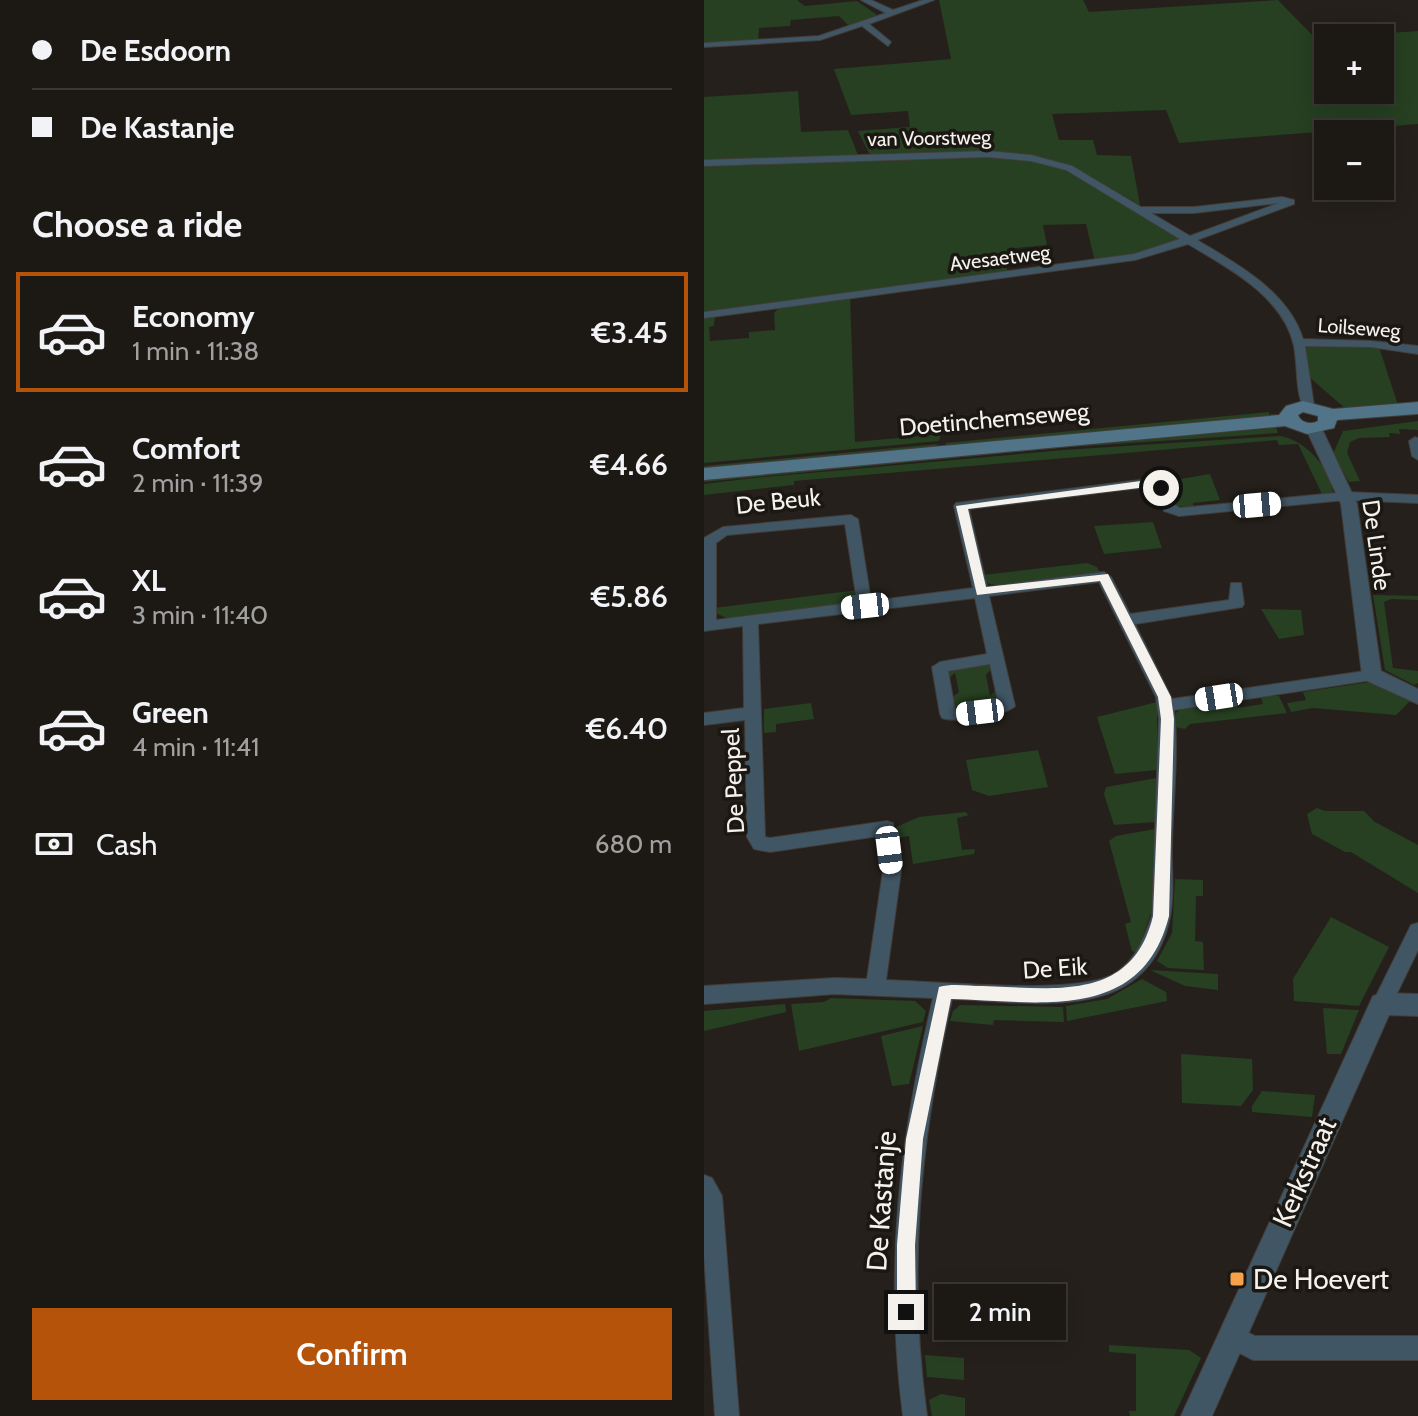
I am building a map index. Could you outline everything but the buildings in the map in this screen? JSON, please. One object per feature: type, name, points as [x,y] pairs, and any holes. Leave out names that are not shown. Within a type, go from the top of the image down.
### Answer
[{"type":"main road","points":[[1321,422],[1308,406],[1292,410],[1289,420],[1304,428],[1321,422],[1418,408]]},
{"type":"main road","name":"Doetinchemseweg","points":[[704,474],[1289,420]]},
{"type":"street","points":[[865,0],[892,13]]},
{"type":"street","points":[[704,45],[820,38],[930,0]]},
{"type":"street","points":[[864,24],[888,44]]},
{"type":"street","name":"van Voorstweg","points":[[704,163],[1012,156],[1069,168],[1142,210],[1257,284],[1287,317],[1298,342],[1308,406]]},
{"type":"street","name":"van Voorstweg","points":[[1142,210],[1194,210],[1291,202]]},
{"type":"street","name":"Avesaetweg","points":[[704,315],[1135,257],[1191,241],[1291,202]]},
{"type":"street","name":"Loilseweg","points":[[1298,342],[1371,344],[1418,350]]},
{"type":"street","name":"De Linde","points":[[1321,422],[1346,496],[1372,675]]},
{"type":"street","points":[[1415,441],[1418,456]]},
{"type":"street","points":[[995,658],[940,667],[948,714],[1007,706],[961,506],[1148,483],[1159,486],[1169,508],[1179,512],[1346,496],[1418,499]]},
{"type":"street","name":"De Beuk","points":[[865,606],[851,519],[723,531],[709,541],[706,625],[750,620],[981,592]]},
{"type":"street","name":"De Eik","points":[[704,995],[798,988],[875,987],[1037,996],[1090,992],[1108,987],[1137,967],[1157,932],[1161,916],[1167,705],[1104,577],[981,592]]},
{"type":"street","points":[[1126,620],[1237,604],[1236,586]]},
{"type":"street","name":"De Peppel","points":[[750,620],[756,837],[760,844],[887,828],[892,871],[875,987]]},
{"type":"street","points":[[1167,705],[1372,675],[1418,697]]},
{"type":"street","points":[[704,719],[753,713]]},
{"type":"street","name":"Kerkstraat","points":[[1196,1416],[1320,1134],[1418,931]]},
{"type":"street","name":"De Kastanje","points":[[915,1416],[905,1286],[910,1182],[919,1102],[944,992]]},
{"type":"street","points":[[1382,1004],[1418,1005]]},
{"type":"street","points":[[704,1186],[711,1196],[727,1416]]},
{"type":"street","points":[[1232,1337],[1253,1348],[1418,1348]]},
{"type":"green space","points":[[704,0],[797,0],[805,6],[857,1],[877,15],[849,26],[839,16],[791,20],[790,26],[759,28],[758,41],[704,44]]},
{"type":"green space","points":[[939,0],[1083,0],[1089,12],[1278,0],[1314,37],[1314,104],[1394,104],[1394,33],[1418,31],[1418,124],[1394,126],[1394,120],[1314,120],[1314,132],[1179,143],[1166,110],[1052,114],[1059,140],[1093,140],[1097,155],[1131,156],[1140,205],[1079,170],[1034,157],[870,155],[858,131],[910,127],[908,111],[851,115],[834,69],[951,59]]},
{"type":"green space","points":[[798,91],[801,132],[848,130],[858,155],[704,162],[704,97]]},
{"type":"green space","points":[[973,156],[1028,159],[1061,168],[1185,240],[1143,253],[1095,262],[1086,224],[1043,225],[1047,245],[1007,249],[1007,273],[704,313],[704,165]]},
{"type":"green space","points":[[850,294],[855,442],[941,434],[939,441],[704,463],[704,316],[715,315],[714,326],[709,327],[710,341],[749,338],[749,332],[775,330],[774,313],[783,304]]},
{"type":"green space","points":[[1349,344],[1379,347],[1398,405],[1346,409],[1308,376],[1306,347]]},
{"type":"green space","points":[[1269,412],[1270,416],[948,447],[945,443]]},
{"type":"green space","points":[[1418,421],[1418,430],[1399,429],[1400,434],[1389,433],[1390,437],[1359,438],[1350,442],[1347,453],[1360,481],[1349,482],[1333,454],[1343,431]]},
{"type":"green space","points":[[1275,425],[1278,433],[1070,447],[704,482],[704,477]]},
{"type":"green space","points":[[1281,436],[1299,443],[1315,457],[1327,474],[1333,492],[1322,494],[1298,444],[1279,445],[1277,440],[794,481],[794,485],[704,495],[704,484],[754,478],[1064,450]]},
{"type":"green space","points":[[937,444],[935,448],[704,470],[704,466]]},
{"type":"green space","points":[[1210,474],[1220,500],[1193,503],[1194,508],[1176,506],[1163,482]]},
{"type":"green space","points":[[1153,522],[1162,548],[1104,554],[1094,526]]},
{"type":"green space","points":[[1087,563],[1097,567],[1100,573],[1000,586],[986,583],[982,575]]},
{"type":"green space","points":[[858,590],[855,601],[849,604],[729,619],[715,613],[714,608]]},
{"type":"green space","points":[[1373,595],[1418,596],[1418,600],[1391,599],[1384,602],[1393,668],[1418,671],[1418,683],[1414,685],[1385,670]]},
{"type":"green space","points":[[1261,609],[1301,610],[1304,635],[1279,639]]},
{"type":"green space","points":[[993,662],[994,666],[986,675],[990,696],[999,688],[1001,701],[996,707],[983,701],[958,705],[964,711],[956,711],[949,700],[959,692],[955,673],[946,681],[945,670]]},
{"type":"green space","points":[[1370,682],[1412,699],[1396,715],[1313,708],[1291,712],[1287,703],[1306,700],[1303,692]]},
{"type":"green space","points":[[1260,695],[1279,696],[1287,713],[1190,724],[1185,729],[1175,727],[1176,713],[1181,708],[1234,699],[1238,708],[1263,704]]},
{"type":"green space","points":[[1157,702],[1157,770],[1115,774],[1097,717]]},
{"type":"green space","points":[[811,703],[814,719],[776,724],[776,732],[764,733],[764,709]]},
{"type":"green space","points":[[1038,750],[1048,787],[989,796],[972,790],[966,760]]},
{"type":"green space","points":[[1157,778],[1155,822],[1114,825],[1104,794],[1106,787]]},
{"type":"green space","points":[[1317,808],[1325,811],[1364,811],[1375,822],[1418,845],[1418,893],[1351,852],[1345,852],[1312,834],[1307,814]]},
{"type":"green space","points":[[965,812],[969,815],[957,818],[962,850],[975,849],[974,854],[913,864],[909,836],[897,838],[896,827],[919,817]]},
{"type":"green space","points":[[1155,829],[1151,913],[1137,953],[1132,951],[1125,924],[1131,922],[1109,841],[1116,836]]},
{"type":"green space","points":[[1175,879],[1203,880],[1203,896],[1196,896],[1195,941],[1203,942],[1204,970],[1168,968],[1157,961],[1172,933]]},
{"type":"green space","points":[[1331,917],[1389,947],[1359,1006],[1294,1001],[1293,979]]},
{"type":"green space","points":[[1150,970],[1218,974],[1218,990],[1185,986]]},
{"type":"green space","points":[[1142,979],[1166,992],[1167,1001],[1067,1021],[1066,1006],[1107,999]]},
{"type":"green space","points":[[831,998],[915,1001],[926,1011],[923,1022],[799,1051],[791,1004],[824,1002]]},
{"type":"green space","points":[[785,1004],[786,1012],[704,1031],[704,1011]]},
{"type":"green space","points":[[960,1005],[1063,1007],[1064,1022],[994,1020],[993,1025],[950,1021],[953,1011]]},
{"type":"green space","points":[[1323,1008],[1359,1010],[1341,1054],[1327,1054]]},
{"type":"green space","points":[[923,1026],[909,1084],[892,1086],[881,1036]]},
{"type":"green space","points":[[1181,1054],[1252,1059],[1253,1090],[1241,1106],[1182,1103]]},
{"type":"green space","points":[[1262,1091],[1315,1095],[1312,1117],[1252,1112],[1252,1106]]},
{"type":"green space","points":[[1109,1345],[1189,1350],[1201,1358],[1174,1416],[1130,1416],[1129,1411],[1136,1411],[1136,1354],[1109,1352]]},
{"type":"green space","points":[[925,1355],[964,1358],[964,1380],[927,1377]]},
{"type":"green space","points":[[941,1394],[965,1398],[965,1416],[932,1416],[929,1400]]},
{"type":"place","name":"De Hoevert","points":[[1237,1279]]},
{"type":"route","points":[[906,1312],[906,1245],[914,1139],[919,1102],[944,992],[1067,995],[1108,987],[1137,967],[1149,950],[1161,916],[1167,719],[1164,697],[1104,577],[981,592],[961,506],[1148,483],[1161,488]]}]
